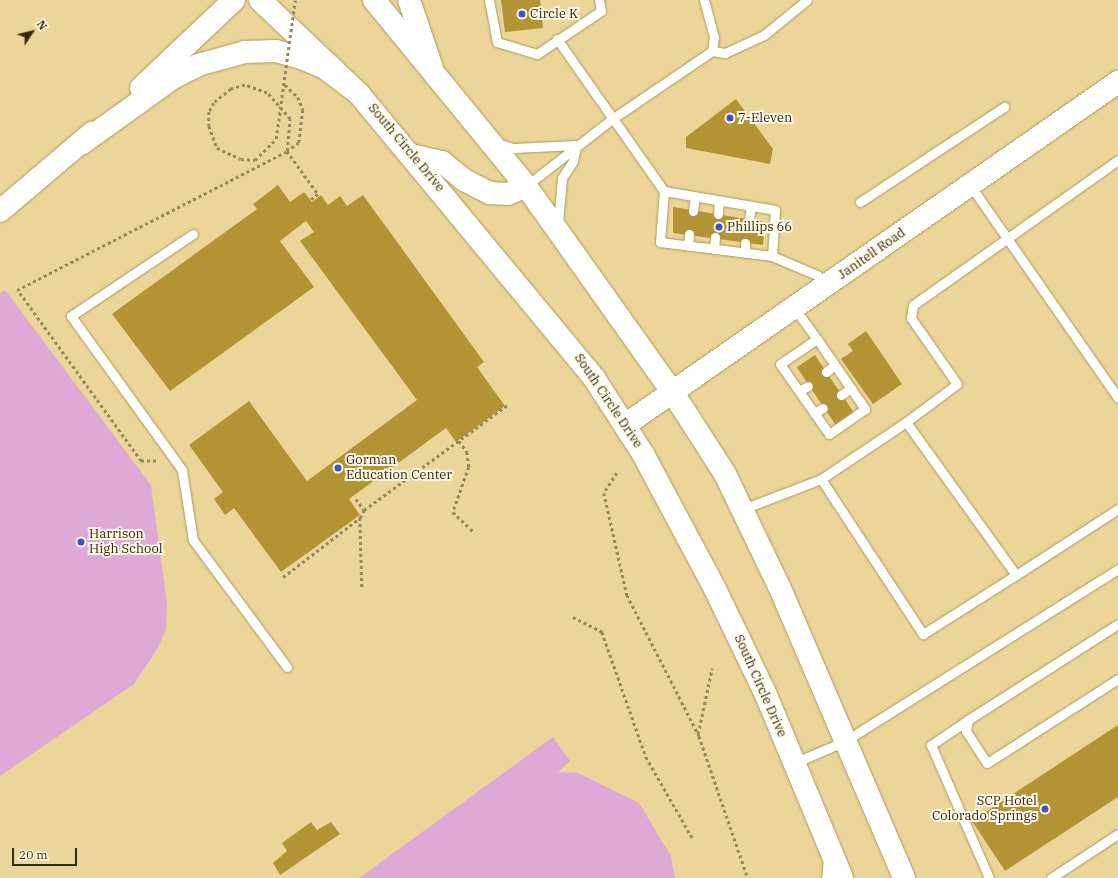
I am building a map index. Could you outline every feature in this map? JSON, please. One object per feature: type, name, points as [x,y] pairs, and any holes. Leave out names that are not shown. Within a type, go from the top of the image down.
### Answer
[{"type":"main road","points":[[0,211],[81,144],[234,0]]},
{"type":"main road","name":"South Circle Drive","points":[[260,0],[359,94],[412,155],[560,333],[625,425],[716,591],[794,763],[842,878]]},
{"type":"main road","points":[[374,0],[432,68],[526,186],[673,393],[743,509],[904,878]]},
{"type":"main road","points":[[410,0],[432,68]]},
{"type":"main road","points":[[81,144],[173,78],[198,66],[245,52],[276,51],[304,59],[324,68],[359,94]]},
{"type":"main road","name":"Janitell Road","points":[[625,425],[795,309],[827,285],[1118,82]]},
{"type":"main road","points":[[412,155],[442,162],[464,180],[490,193],[508,194],[526,186]]},
{"type":"lane","points":[[489,0],[497,42],[537,54],[601,11],[599,0]]},
{"type":"lane","points":[[704,0],[714,36],[712,51]]},
{"type":"lane","points":[[526,186],[612,119],[712,51],[725,53],[764,34],[807,0]]},
{"type":"lane","points":[[557,40],[664,191],[660,242],[772,256],[817,275],[827,285]]},
{"type":"lane","points":[[860,202],[1004,107]]},
{"type":"lane","points":[[492,142],[514,148],[576,146]]},
{"type":"lane","points":[[558,230],[562,178],[573,161],[576,146]]},
{"type":"lane","points":[[743,509],[821,480],[906,422],[958,384],[911,318],[913,305],[1118,160]]},
{"type":"lane","points":[[970,185],[1118,398]]},
{"type":"lane","points":[[664,191],[775,210],[772,256]]},
{"type":"lane","points":[[693,210],[695,197]]},
{"type":"lane","points":[[718,214],[720,201]]},
{"type":"lane","points":[[749,219],[751,206]]},
{"type":"lane","points":[[193,234],[71,316],[182,470],[193,540],[287,667]]},
{"type":"lane","points":[[688,246],[689,234]]},
{"type":"lane","points":[[714,249],[715,237]]},
{"type":"lane","points":[[745,243],[745,253]]},
{"type":"lane","points":[[795,309],[851,388],[865,409],[829,434],[780,364],[816,339]]},
{"type":"lane","points":[[826,372],[834,365]]},
{"type":"lane","points":[[799,391],[808,386]]},
{"type":"lane","points":[[841,395],[851,388]]},
{"type":"lane","points":[[814,413],[823,408]]},
{"type":"lane","points":[[906,422],[1016,575]]},
{"type":"lane","points":[[821,480],[923,634],[1118,509]]},
{"type":"lane","points":[[794,763],[845,741],[1118,570]]},
{"type":"lane","points":[[989,878],[931,745],[1118,624]]},
{"type":"lane","points":[[968,720],[966,731],[987,763],[1118,679]]},
{"type":"lane","points":[[1051,878],[1118,834]]},
{"type":"lane","points":[[826,878],[828,845]]},
{"type":"path","points":[[295,0],[285,85],[282,108],[281,116],[281,123],[276,139],[255,160],[241,159],[217,148],[208,126],[209,112],[214,103],[231,89],[245,85],[267,93],[279,104],[282,109],[290,119],[287,151],[318,194],[311,200]]},
{"type":"path","points":[[176,461],[141,461],[17,290],[287,151],[299,143],[303,110],[298,97],[285,85]]},
{"type":"path","points":[[283,577],[360,518],[364,510],[509,404]]},
{"type":"path","points":[[459,441],[467,452],[469,467],[452,512],[474,532]]},
{"type":"path","points":[[617,473],[604,493],[628,596],[698,734],[748,878]]},
{"type":"path","points":[[356,499],[364,510]]},
{"type":"path","points":[[360,518],[362,587]]},
{"type":"path","points":[[573,617],[602,632],[646,757],[693,839]]},
{"type":"path","points":[[698,734],[712,668]]},
{"type":"shaded area","points":[[5,290],[151,485],[167,603],[166,629],[158,648],[134,684],[0,776],[0,293]]},
{"type":"shaded area","points":[[553,737],[570,761],[558,772],[578,773],[639,803],[671,856],[675,878],[359,878]]},
{"type":"building","name":"Circle K","points":[[501,0],[540,0],[543,28],[505,32]]},
{"type":"building","name":"7-Eleven","points":[[736,99],[773,149],[770,164],[686,148],[686,137]]},
{"type":"building","points":[[278,185],[290,202],[304,192],[312,202],[321,195],[328,205],[340,196],[347,206],[363,195],[484,362],[477,367],[505,406],[456,442],[446,428],[349,499],[360,515],[281,572],[234,508],[225,515],[214,499],[223,492],[189,445],[249,401],[307,481],[417,400],[300,241],[314,232],[306,221],[280,241],[314,287],[170,391],[112,314],[257,209],[253,204]]},
{"type":"building","name":"Phillips 66","points":[[673,207],[765,222],[763,245],[673,233]]},
{"type":"building","points":[[866,331],[902,384],[873,404],[841,359],[853,351],[848,344]]},
{"type":"building","points":[[815,355],[854,412],[835,425],[797,367]]},
{"type":"building","name":"SCP Hotel Colorado Springs","points":[[1118,725],[1118,797],[1005,871],[972,821]]},
{"type":"building","points":[[311,822],[317,830],[331,822],[340,834],[280,875],[273,863],[287,851],[282,843]]},
{"type":"place","name":"Circle K","points":[[522,14]]},
{"type":"place","name":"7-Eleven","points":[[730,118]]},
{"type":"place","name":"Phillips 66","points":[[719,227]]},
{"type":"place","name":"Gorman Education Center","points":[[338,468]]},
{"type":"place","name":"Harrison High School","points":[[81,542]]},
{"type":"place","name":"SCP Hotel Colorado Springs","points":[[1045,809]]}]
